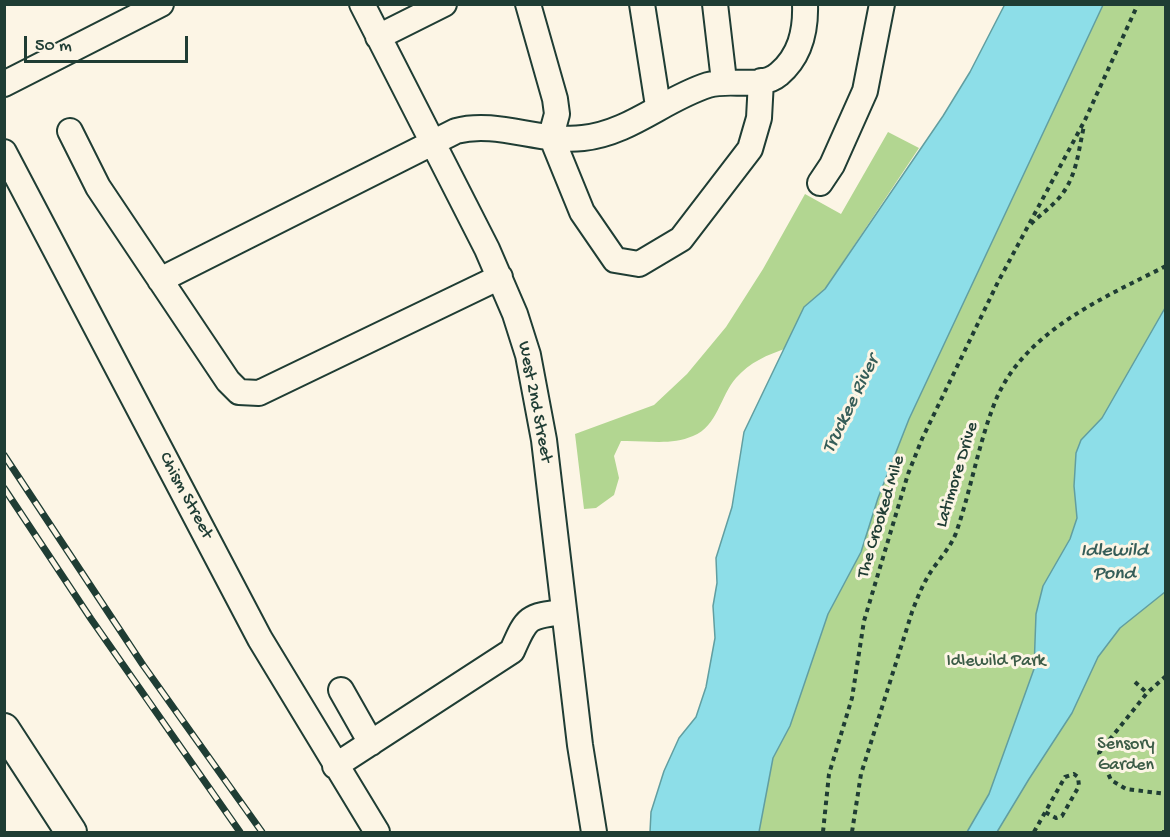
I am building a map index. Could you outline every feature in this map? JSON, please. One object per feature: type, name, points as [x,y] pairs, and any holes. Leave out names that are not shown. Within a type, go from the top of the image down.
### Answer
[{"type":"main road","points":[[4,729],[71,832]]},
{"type":"street","name":"West 2nd Street","points":[[362,4],[500,278],[528,355],[537,400],[580,745],[594,832]]},
{"type":"street","points":[[378,36],[444,4]]},
{"type":"street","points":[[528,4],[555,99],[557,114],[551,136],[582,212],[615,260],[639,264],[681,239],[750,149],[759,118],[761,81]]},
{"type":"street","points":[[642,4],[658,106]]},
{"type":"street","points":[[715,4],[724,81]]},
{"type":"street","points":[[160,280],[431,142],[476,126],[582,139],[624,129],[658,106],[724,81],[754,84],[777,76],[797,56],[805,20],[805,4]]},
{"type":"street","points":[[820,183],[832,165],[865,91],[882,4]]},
{"type":"street","points":[[4,84],[147,8]]},
{"type":"street","points":[[70,131],[98,187],[228,381],[239,392],[259,393],[500,278]]},
{"type":"street","name":"Chism Street","points":[[4,152],[260,639],[377,832]]},
{"type":"street","points":[[335,766],[512,651],[524,624],[534,617],[564,612]]},
{"type":"street","points":[[341,690],[371,743]]},
{"type":"path","name":"The Crooked Mile","points":[[822,832],[829,774],[852,698],[864,621],[905,484],[922,439],[1026,229],[1085,120],[1138,4]]},
{"type":"path","name":"The Crooked Mile","points":[[1026,229],[1058,200],[1066,189],[1077,165],[1085,120]]},
{"type":"path","name":"Latimore Drive","points":[[852,832],[861,774],[912,612],[921,587],[956,533],[976,456],[995,400],[1005,382],[1026,356],[1073,315],[1166,266]]},
{"type":"path","points":[[1166,676],[1147,693],[1099,753],[1111,780],[1126,789],[1166,794]]},
{"type":"path","points":[[1135,682],[1147,693]]},
{"type":"path","points":[[1034,832],[1045,812],[1065,777],[1076,775],[1080,786],[1062,816],[1056,818],[1045,812]]},
{"type":"green space","name":"Idlewild Park","points":[[1103,5],[1165,5],[1165,832],[759,832],[773,758],[790,726],[828,614],[861,552],[878,498],[909,419]]},
{"type":"green space","points":[[888,132],[919,148],[825,289],[804,307],[787,348],[759,360],[741,372],[708,425],[693,436],[675,441],[621,441],[614,456],[619,478],[614,495],[596,508],[584,509],[575,434],[654,405],[687,374],[726,327],[763,269],[805,194],[841,214]]},
{"type":"water","name":"Truckee River","points":[[1005,4],[1103,5],[909,419],[878,498],[861,552],[828,614],[790,726],[773,758],[759,832],[650,832],[651,812],[664,771],[679,738],[696,717],[706,687],[715,638],[713,606],[717,583],[716,558],[732,507],[744,432],[804,307],[825,289],[943,116],[970,72]]},
{"type":"water","name":"Idlewild Pond","points":[[1165,308],[1165,592],[1120,628],[1098,657],[1072,713],[997,832],[967,832],[989,794],[1034,669],[1036,614],[1043,586],[1070,539],[1077,518],[1074,486],[1076,453],[1081,440],[1102,418]]},
{"type":"railway","points":[[4,455],[143,665],[262,832]]},
{"type":"railway","points":[[4,488],[91,619],[240,832]]},
{"type":"park label","name":"Sensory Garden","points":[[1126,756]]}]
